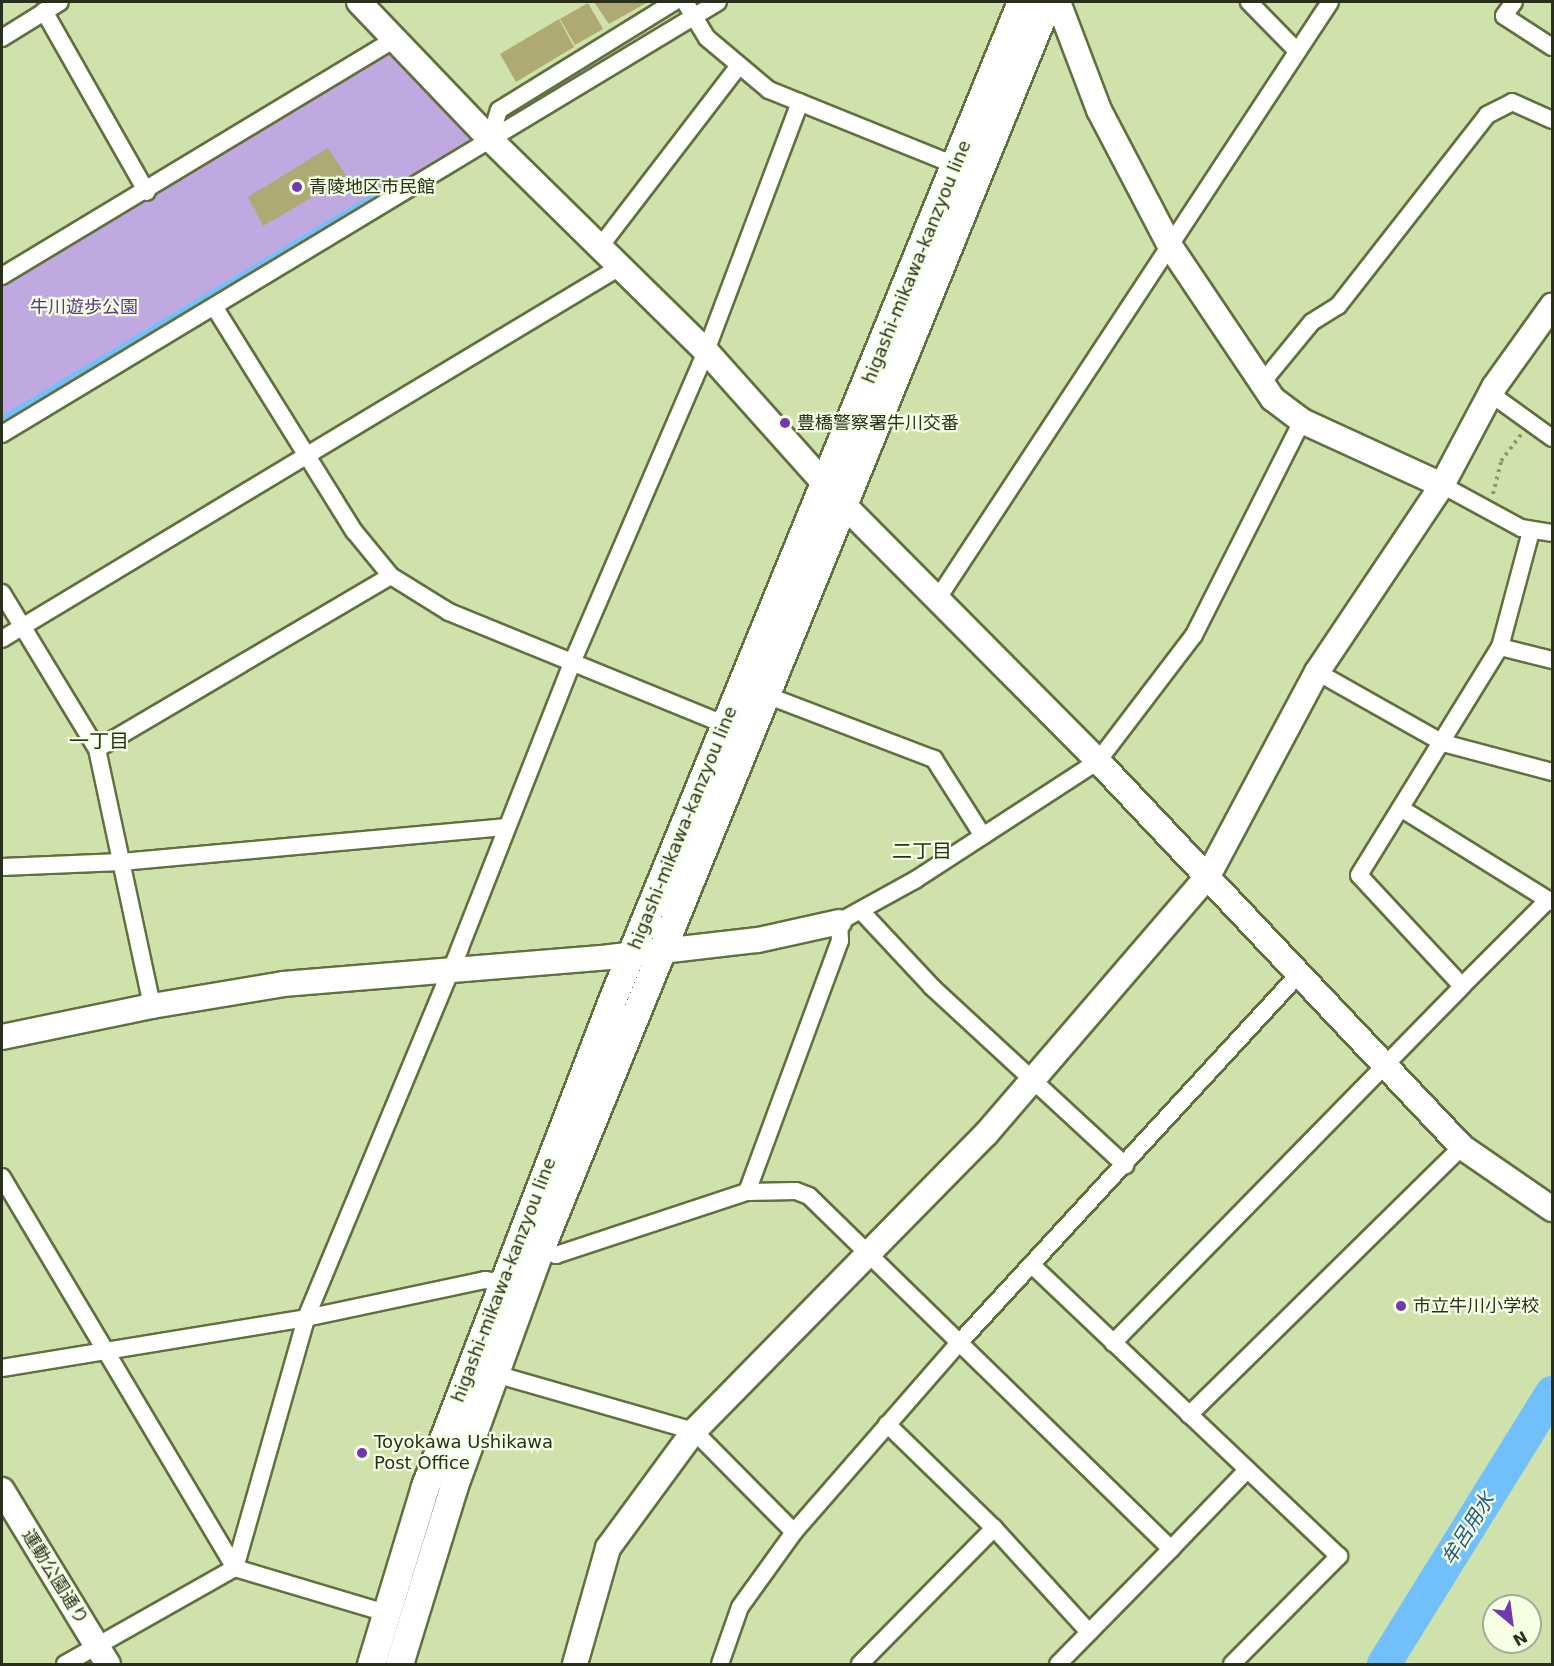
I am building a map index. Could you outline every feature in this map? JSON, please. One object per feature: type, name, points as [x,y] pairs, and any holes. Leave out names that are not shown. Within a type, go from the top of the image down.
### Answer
[{"type":"main road","name":"higashi-mikawa-kanzyou line","points":[[967,170],[1021,2]]},
{"type":"main road","name":"higashi-mikawa-kanzyou line","points":[[371,1665],[425,1486],[502,1283],[632,954],[726,725],[833,494],[967,170],[1048,2]]},
{"type":"main road","name":"higashi-mikawa-kanzyou line","points":[[399,1665],[453,1488],[540,1249],[659,951],[766,695],[833,494]]},
{"type":"street","points":[[2,38],[60,2]]},
{"type":"street","points":[[359,2],[618,268],[706,351],[833,494],[936,601],[1098,761],[1462,1147],[1552,1209]]},
{"type":"street","points":[[490,139],[499,110],[674,2]]},
{"type":"street","points":[[2,434],[215,308],[490,139],[690,9],[718,2]]},
{"type":"street","points":[[1058,2],[1099,110],[1170,246],[1273,399],[1302,421],[1442,485],[1489,511],[1531,531],[1552,533]]},
{"type":"street","points":[[1249,2],[1297,51]]},
{"type":"street","points":[[936,601],[1330,2]]},
{"type":"street","points":[[1514,2],[1504,16],[1552,46]]},
{"type":"street","points":[[690,9],[707,38],[738,67],[769,90],[967,170]]},
{"type":"street","points":[[44,11],[147,192]]},
{"type":"street","points":[[2,276],[147,192],[396,38]]},
{"type":"street","points":[[599,248],[738,67]]},
{"type":"street","points":[[65,1665],[103,1654],[235,1568],[306,1318],[451,968],[504,827],[571,665],[706,351],[800,102]]},
{"type":"street","points":[[1261,384],[1312,322],[1338,306],[1487,115],[1512,102],[1552,120]]},
{"type":"street","points":[[2,639],[618,268]]},
{"type":"street","points":[[575,1665],[608,1548],[694,1431],[867,1257],[1033,1083],[1208,876],[1317,672],[1442,485],[1491,393],[1552,306]]},
{"type":"street","points":[[215,308],[305,456],[354,531],[391,576],[449,612],[571,665],[726,725]]},
{"type":"street","points":[[1491,393],[1552,438]]},
{"type":"street","points":[[2,1037],[152,1006],[283,984],[632,954],[758,940],[839,922],[861,911],[983,836],[1098,761],[1194,635],[1302,421]]},
{"type":"street","points":[[1462,986],[1359,875],[1443,743],[1500,647],[1531,531]]},
{"type":"street","points":[[98,749],[391,576]]},
{"type":"street","points":[[2,593],[98,749],[152,1006]]},
{"type":"street","points":[[1500,647],[1552,660]]},
{"type":"street","points":[[1317,672],[1443,743],[1552,772]]},
{"type":"street","points":[[766,695],[934,759],[983,836]]},
{"type":"street","points":[[1113,1343],[1462,986],[1550,901],[1402,809]]},
{"type":"street","points":[[2,867],[121,862],[504,827]]},
{"type":"street","points":[[861,911],[932,987],[1033,1083],[1125,1165]]},
{"type":"street","points":[[747,1192],[840,941],[839,922]]},
{"type":"street","points":[[720,1665],[740,1607],[794,1532],[959,1343],[1298,975]]},
{"type":"street","points":[[1189,1415],[1462,1147]]},
{"type":"street","points":[[2,1177],[235,1568],[387,1613]]},
{"type":"street","points":[[540,1249],[556,1255],[747,1192],[796,1191],[809,1196],[867,1257],[1171,1549]]},
{"type":"street","points":[[1032,1265],[1339,1556],[1232,1665]]},
{"type":"street","points":[[2,1368],[306,1318],[485,1280],[502,1283]]},
{"type":"street","points":[[495,1374],[694,1431],[794,1532]]},
{"type":"street","points":[[887,1424],[994,1528],[1089,1632]]},
{"type":"street","points":[[1058,1665],[1247,1470]]},
{"type":"street","name":"運動公園通り","points":[[2,1490],[103,1654]]},
{"type":"street","points":[[860,1665],[994,1528]]},
{"type":"path","points":[[1489,511],[1501,461],[1531,422]]},
{"type":"green space","name":"牛川遊歩公園","points":[[396,38],[490,139],[2,434],[2,276]]},
{"type":"building","points":[[594,2],[648,2],[609,24]]},
{"type":"building","points":[[588,3],[603,29],[575,45],[560,19]]},
{"type":"building","points":[[559,19],[574,47],[516,82],[500,54]]},
{"type":"building","name":"青陵地区市民館","points":[[328,148],[347,177],[263,226],[248,197]]},
{"type":"waterway","points":[[2,419],[376,195]]},
{"type":"waterway","name":"牟呂用水","points":[[1384,1664],[1552,1393]]},
{"type":"place","name":"青陵地区市民館","points":[[297,187]]},
{"type":"place","name":"豊橋警察署牛川交番","points":[[785,423]]},
{"type":"place","name":"市立牛川小学校","points":[[1401,1306]]},
{"type":"place","name":"Toyokawa Ushikawa Post Office","points":[[362,1453]]},
{"type":"district","name":"一丁目","points":[[99,741]]},
{"type":"district","name":"二丁目","points":[[922,851]]}]
